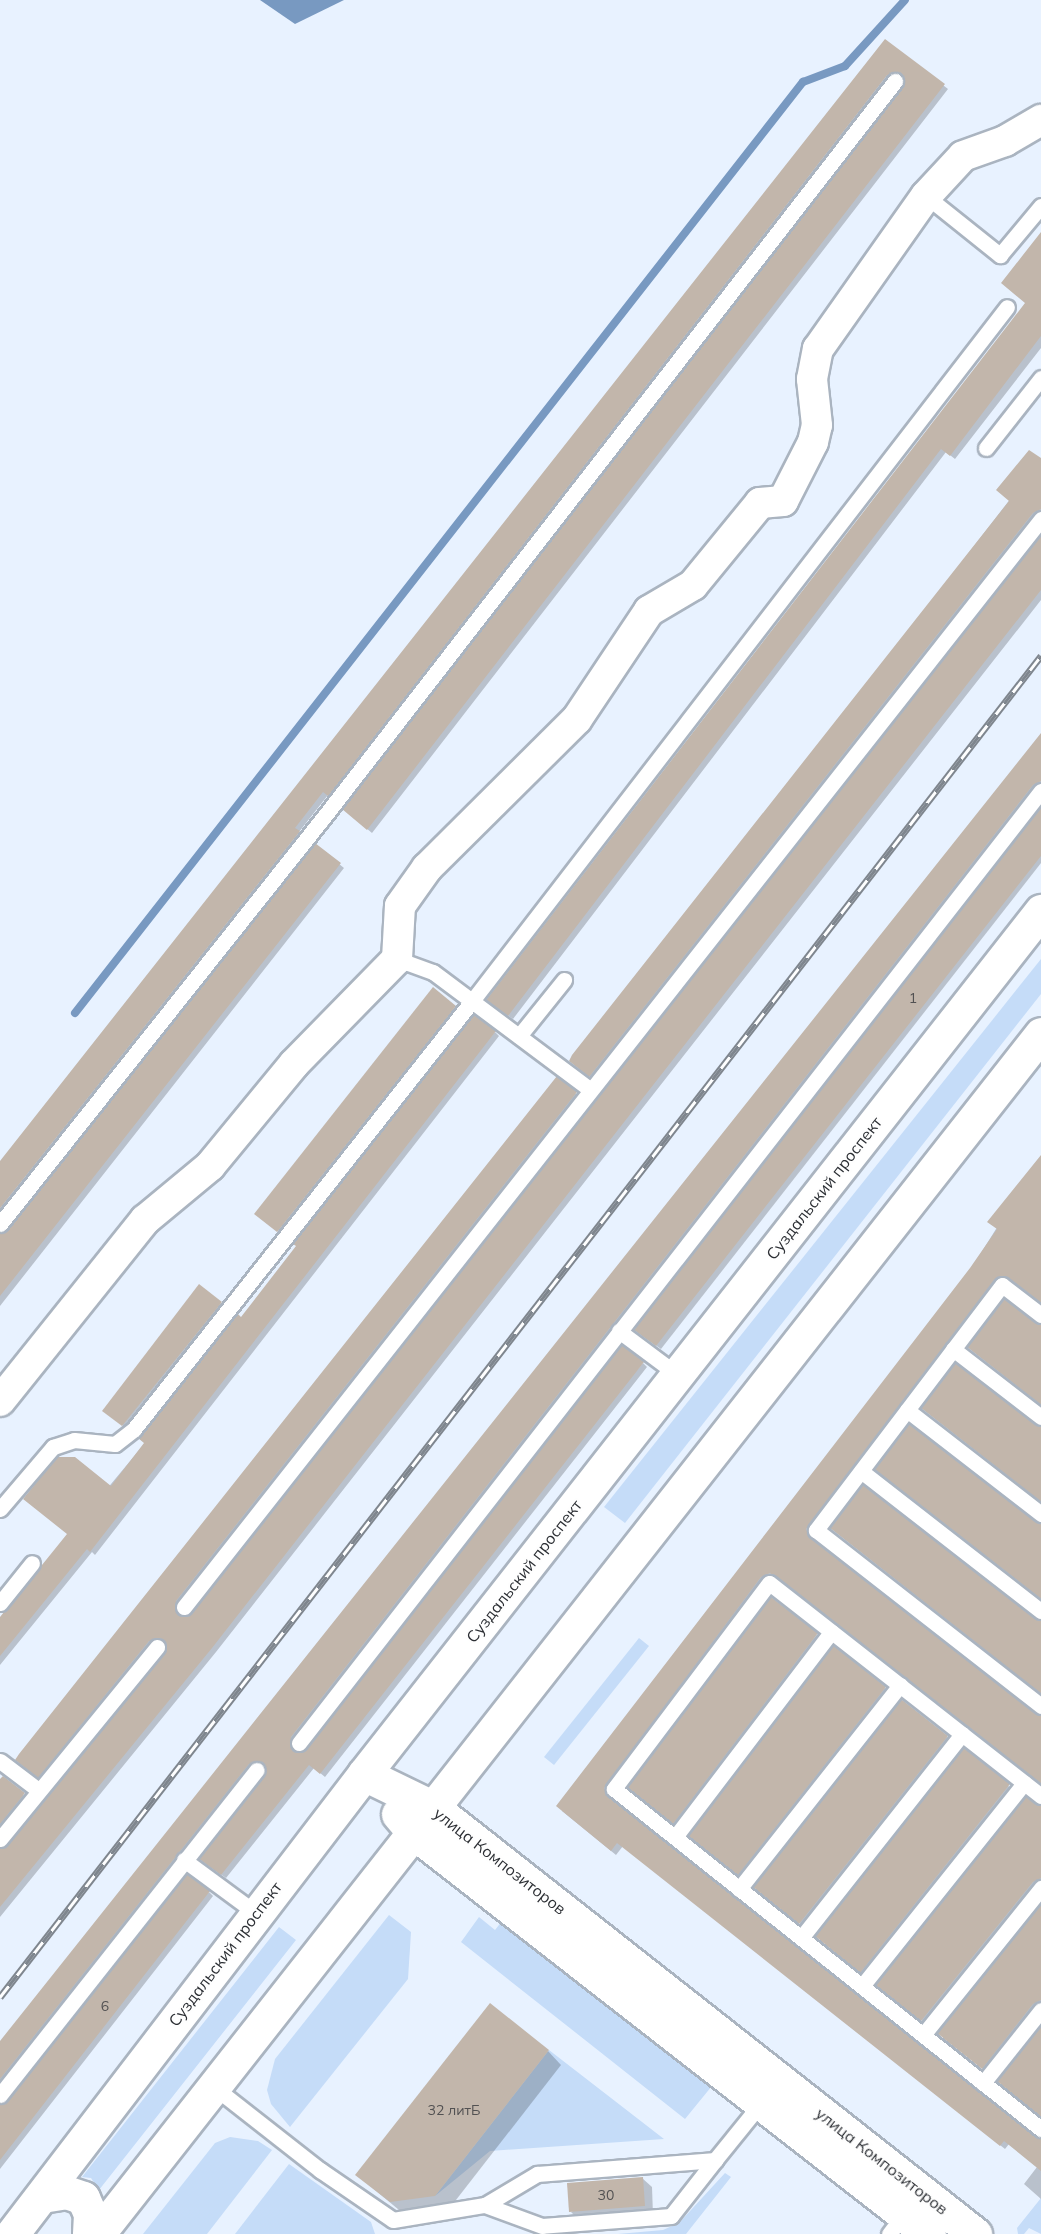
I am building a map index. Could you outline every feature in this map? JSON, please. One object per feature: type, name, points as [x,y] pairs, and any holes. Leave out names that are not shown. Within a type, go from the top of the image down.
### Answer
[{"type":"main road","name":"Суздальский проспект","points":[[12,2234],[364,1774],[1041,911]]},
{"type":"main road","points":[[98,2234],[422,1820],[1037,1047]]},
{"type":"main road","name":"улица Композиторов","points":[[364,1774],[771,2092],[929,2234]]},
{"type":"main road","points":[[42,2196],[66,2192],[83,2198],[90,2214],[89,2234]]},
{"type":"main road","name":"улица Композиторов","points":[[905,2213],[975,2234]]},
{"type":"street","points":[[0,1401],[144,1220],[210,1166],[294,1064],[397,958],[400,906],[427,868],[577,719],[649,611],[693,585],[760,503],[783,501],[813,442],[817,424],[812,379],[818,350],[926,196],[963,156],[1005,141],[1041,120]]},
{"type":"lane","points":[[0,1224],[323,818],[896,81]]},
{"type":"lane","points":[[926,196],[1000,255],[1041,206]]},
{"type":"lane","points":[[0,1509],[53,1447],[74,1440],[115,1444],[134,1428],[472,1001],[1007,307]]},
{"type":"lane","points":[[986,448],[1041,378]]},
{"type":"lane","points":[[184,1607],[1041,519]]},
{"type":"lane","points":[[299,1743],[1041,791]]},
{"type":"lane","points":[[397,958],[433,972],[591,1090]]},
{"type":"lane","points":[[519,1036],[564,980]]},
{"type":"lane","points":[[1041,1315],[1002,1285],[816,1530],[1041,1706]]},
{"type":"lane","points":[[619,1331],[678,1375]]},
{"type":"lane","points":[[953,1349],[1041,1417]]},
{"type":"lane","points":[[907,1410],[1041,1514]]},
{"type":"lane","points":[[861,1471],[1041,1611]]},
{"type":"lane","points":[[0,1603],[32,1563]]},
{"type":"lane","points":[[1041,1796],[769,1583],[614,1789],[1041,2129]]},
{"type":"lane","points":[[675,1837],[831,1632]]},
{"type":"lane","points":[[0,1839],[157,1647]]},
{"type":"lane","points":[[740,1889],[900,1685]]},
{"type":"lane","points":[[801,1938],[962,1734]]},
{"type":"lane","points":[[0,1761],[38,1790]]},
{"type":"lane","points":[[0,2095],[257,1770]]},
{"type":"lane","points":[[862,1986],[1024,1783]]},
{"type":"lane","points":[[184,1860],[256,1913]]},
{"type":"lane","points":[[923,2035],[1041,1888]]},
{"type":"lane","points":[[983,2083],[1041,2010]]},
{"type":"lane","points":[[214,2086],[393,2227],[484,2205],[537,2174],[715,2160]]},
{"type":"lane","points":[[484,2205],[542,2226],[671,2216],[771,2092]]},
{"type":"shaded area","points":[[260,0],[344,0],[295,24]]},
{"type":"shaded area","points":[[1041,959],[1041,994],[625,1523],[604,1507]]},
{"type":"shaded area","points":[[639,1638],[649,1646],[554,1765],[544,1757]]},
{"type":"shaded area","points":[[389,1915],[411,1932],[408,1979],[290,2127],[271,2104],[267,2090],[275,2059]]},
{"type":"shaded area","points":[[506,1916],[716,2081],[685,2119],[461,1942],[479,1917],[495,1930]]},
{"type":"shaded area","points":[[279,1927],[296,1940],[99,2190],[91,2178],[82,2177]]},
{"type":"shaded area","points":[[549,2050],[664,2139],[490,2151],[435,2196]]},
{"type":"shaded area","points":[[230,2137],[258,2141],[272,2150],[207,2234],[143,2234],[215,2143]]},
{"type":"shaded area","points":[[289,2164],[371,2222],[375,2234],[235,2234]]},
{"type":"shaded area","points":[[725,2173],[731,2177],[686,2234],[618,2234],[663,2230],[679,2223]]},
{"type":"shaded area","points":[[1041,2198],[1041,2234],[1029,2228],[1024,2234],[1018,2234],[1017,2228]]},
{"type":"building","points":[[885,39],[945,84],[367,830],[342,809],[903,87],[901,74],[887,75],[328,796],[323,792],[295,828],[300,831],[0,1208],[0,1161]]},
{"type":"building","points":[[1041,232],[1041,336],[950,456],[941,449],[508,1016],[486,1000],[1025,303],[1001,283]]},
{"type":"building","points":[[1029,450],[1041,458],[1041,509],[1033,513],[589,1077],[569,1061],[572,1055],[1009,501],[996,490]]},
{"type":"building","points":[[1041,535],[1041,590],[212,1648],[0,1907],[0,1849],[8,1845],[165,1653],[164,1640],[149,1641],[38,1778],[15,1760],[19,1754],[557,1076],[577,1092],[176,1601],[178,1614],[192,1613]]},
{"type":"building","points":[[1041,733],[1041,781],[1033,785],[291,1737],[293,1750],[307,1749],[622,1345],[644,1362],[320,1774],[309,1765],[221,1875],[199,1859],[265,1776],[263,1762],[249,1764],[0,2079],[0,2041]]},
{"type":"building","points":[[1041,807],[1041,856],[656,1346],[634,1330]]},
{"type":"building","points":[[315,843],[341,863],[0,1296],[0,1234],[8,1230]]},
{"type":"building","points":[[433,987],[456,1006],[277,1232],[254,1214]]},
{"type":"building","points":[[474,1015],[496,1031],[90,1552],[87,1549],[0,1656],[0,1617],[67,1534],[23,1499],[57,1457],[75,1457],[111,1486],[144,1443],[138,1438],[238,1314],[241,1317],[296,1246],[293,1244]]},
{"type":"building","points":[[1041,1155],[1041,1303],[1007,1277],[995,1279],[806,1529],[810,1538],[1041,1716],[1041,1784],[770,1573],[761,1577],[604,1788],[608,1797],[1041,2139],[1041,2171],[1004,2141],[1000,2146],[617,1843],[611,1851],[556,1806],[970,1268],[997,1229],[987,1222]]},
{"type":"building","points":[[199,1284],[222,1302],[122,1426],[102,1411]]},
{"type":"building","points":[[1004,1299],[1041,1325],[1041,1405],[967,1347]]},
{"type":"building","points":[[955,1363],[1041,1427],[1041,1502],[921,1408]]},
{"type":"building","points":[[909,1424],[1041,1524],[1041,1599],[874,1469]]},
{"type":"building","points":[[863,1485],[1041,1621],[1041,1694],[830,1528]]},
{"type":"building","points":[[771,1597],[818,1633],[673,1824],[627,1787]]},
{"type":"building","points":[[833,1645],[886,1687],[738,1875],[688,1836]]},
{"type":"building","points":[[901,1699],[948,1736],[799,1924],[753,1887]]},
{"type":"building","points":[[964,1748],[1010,1784],[860,1973],[815,1936]]},
{"type":"building","points":[[3,1776],[25,1793],[0,1824],[0,1779]]},
{"type":"building","points":[[1026,1796],[1041,1806],[1041,1878],[1033,1882],[921,2021],[875,1985]]},
{"type":"building","points":[[187,1874],[210,1891],[0,2160],[0,2105],[8,2101]]},
{"type":"building","points":[[1041,1904],[1041,2000],[1033,2004],[982,2069],[937,2033]]},
{"type":"building","points":[[490,2003],[549,2050],[435,2196],[390,2202],[355,2175]]},
{"type":"building","points":[[1041,2026],[1041,2117],[997,2081]]},
{"type":"building","points":[[643,2177],[645,2206],[569,2212],[567,2183]]},
{"type":"waterway","points":[[75,1013],[803,82],[845,66],[905,0]]},
{"type":"railway","points":[[0,1997],[1041,656]]}]
